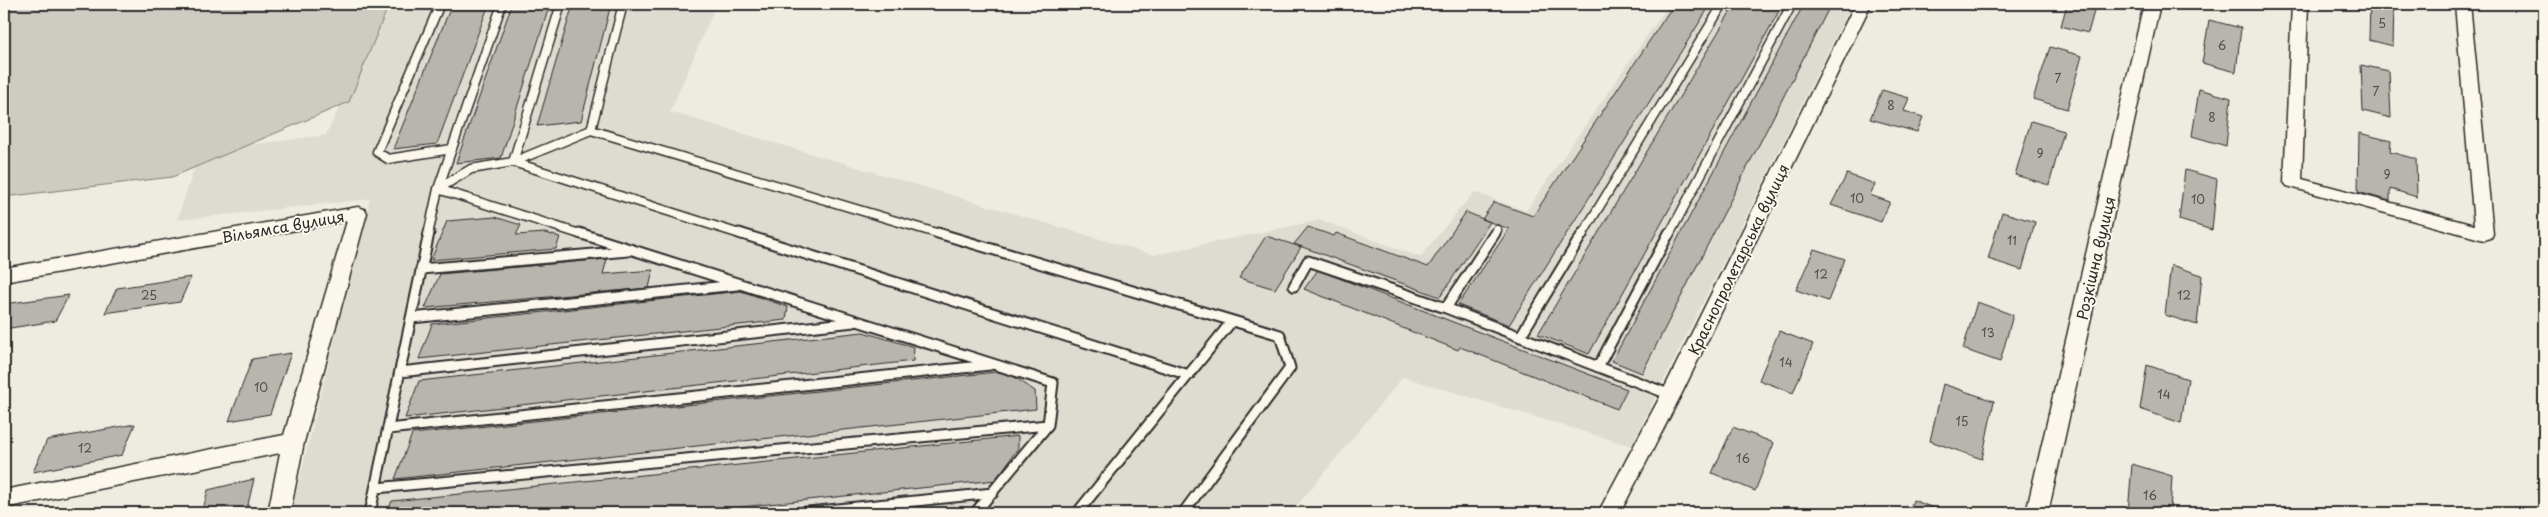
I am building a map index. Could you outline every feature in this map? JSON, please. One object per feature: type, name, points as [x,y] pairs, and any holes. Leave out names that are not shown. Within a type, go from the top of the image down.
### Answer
[{"type":"street","name":"Краснопролетарська вулиця","points":[[1609,513],[1671,395],[1863,4]]},
{"type":"street","name":"Розкішна вулиця","points":[[2037,513],[2152,4]]},
{"type":"street","points":[[2300,4],[2293,182],[2484,234],[2463,4]]},
{"type":"street","name":"Вільямса вулиця","points":[[4,275],[358,213],[293,442],[279,513]]},
{"type":"street","points":[[4,499],[293,442]]},
{"type":"lane","points":[[440,4],[376,152],[388,159],[452,150]]},
{"type":"lane","points":[[370,513],[438,189],[502,4]]},
{"type":"lane","points":[[513,162],[561,4]]},
{"type":"lane","points":[[591,130],[622,4]]},
{"type":"lane","points":[[1520,337],[1723,4]]},
{"type":"lane","points":[[1598,367],[1792,4]]},
{"type":"lane","points":[[438,189],[471,169],[513,162],[591,130],[1280,335],[1290,368],[1183,513]]},
{"type":"lane","points":[[513,162],[1189,375]]},
{"type":"lane","points":[[438,189],[1053,383],[1048,425],[975,513]]},
{"type":"lane","points":[[1446,308],[1497,230]]},
{"type":"lane","points":[[422,269],[633,250]]},
{"type":"lane","points":[[1294,286],[1308,261],[1446,308],[1671,395]]},
{"type":"lane","points":[[411,318],[741,284]]},
{"type":"lane","points":[[1077,513],[1232,321]]},
{"type":"lane","points":[[400,372],[859,322]]},
{"type":"lane","points":[[388,429],[995,365]]},
{"type":"lane","points":[[376,488],[1048,425]]},
{"type":"lane","points":[[798,513],[993,493]]},
{"type":"shaded area","points":[[4,4],[389,4],[349,102],[172,177],[4,197]]},
{"type":"shaded area","points":[[391,4],[710,4],[713,12],[670,112],[1154,255],[1320,220],[1420,257],[1474,192],[1526,211],[1669,4],[1852,4],[1631,446],[1403,377],[1291,513],[291,513],[370,199],[177,220],[200,151],[326,135]]},
{"type":"building","points":[[452,4],[489,4],[437,144],[393,149]]},
{"type":"building","points":[[512,4],[550,4],[501,158],[456,163]]},
{"type":"building","points":[[573,4],[611,4],[581,121],[537,126]]},
{"type":"building","points":[[1674,4],[1711,4],[1509,325],[1458,305],[1509,229],[1482,219],[1494,202],[1533,216]]},
{"type":"building","points":[[1735,4],[1783,4],[1589,354],[1538,334]]},
{"type":"building","points":[[1804,4],[1831,4],[1642,373],[1612,361]]},
{"type":"building","points":[[2067,4],[2096,4],[2088,33],[2061,26]]},
{"type":"building","points":[[2370,4],[2394,5],[2393,46],[2369,40]]},
{"type":"building","points":[[2209,20],[2241,28],[2236,72],[2202,63]]},
{"type":"building","points":[[2050,47],[2082,56],[2067,109],[2033,99]]},
{"type":"building","points":[[2361,65],[2389,71],[2391,118],[2363,111]]},
{"type":"building","points":[[2199,89],[2231,98],[2226,146],[2192,136]]},
{"type":"building","points":[[1882,90],[1909,98],[1904,111],[1923,117],[1917,132],[1870,119]]},
{"type":"building","points":[[2031,121],[2064,131],[2049,185],[2015,175]]},
{"type":"building","points":[[2359,133],[2391,141],[2390,152],[2416,159],[2417,197],[2390,189],[2390,201],[2358,192]]},
{"type":"building","points":[[2185,170],[2217,179],[2212,230],[2179,220]]},
{"type":"building","points":[[1847,174],[1875,184],[1870,195],[1890,202],[1881,222],[1831,205]]},
{"type":"building","points":[[1466,212],[1490,222],[1440,297],[1294,244],[1308,227],[1334,236],[1336,233],[1428,267]]},
{"type":"building","points":[[2002,212],[2035,222],[2022,270],[1988,259]]},
{"type":"building","points":[[495,217],[521,225],[516,235],[545,233],[560,237],[556,249],[431,260],[447,221]]},
{"type":"building","points":[[1266,236],[1301,247],[1275,289],[1239,278]]},
{"type":"building","points":[[1814,249],[1845,259],[1828,301],[1796,290]]},
{"type":"building","points":[[607,259],[603,274],[653,270],[649,288],[425,308],[440,274]]},
{"type":"building","points":[[2171,265],[2202,275],[2197,325],[2165,315]]},
{"type":"building","points":[[1318,270],[1627,389],[1617,409],[1460,347],[1458,350],[1304,289]]},
{"type":"building","points":[[191,277],[180,302],[105,313],[117,288]]},
{"type":"building","points":[[741,291],[788,307],[786,320],[419,359],[432,324]]},
{"type":"building","points":[[69,295],[55,321],[4,329],[4,304]]},
{"type":"building","points":[[1977,302],[2013,315],[2000,362],[1963,349]]},
{"type":"building","points":[[1779,331],[1813,344],[1793,393],[1759,380]]},
{"type":"building","points":[[863,332],[914,347],[913,361],[405,418],[419,381]]},
{"type":"building","points":[[291,353],[270,414],[229,421],[252,359]]},
{"type":"building","points":[[2147,365],[2188,379],[2181,423],[2140,409]]},
{"type":"building","points":[[1006,371],[1035,391],[1036,409],[395,479],[412,434]]},
{"type":"building","points":[[1943,384],[1994,401],[1982,459],[1930,441]]},
{"type":"building","points":[[135,424],[122,455],[33,472],[47,440]]},
{"type":"building","points":[[1733,427],[1774,443],[1755,491],[1712,473]]},
{"type":"building","points":[[1018,436],[1018,448],[996,480],[684,513],[387,513],[392,501]]},
{"type":"building","points":[[2132,464],[2172,476],[2170,513],[2128,513]]},
{"type":"building","points":[[254,479],[246,513],[202,513],[208,490]]},
{"type":"building","points":[[1913,500],[1946,513],[1909,513]]},
{"type":"building","points":[[101,507],[99,513],[66,513]]},
{"type":"building","points":[[953,507],[953,513],[892,513]]}]
